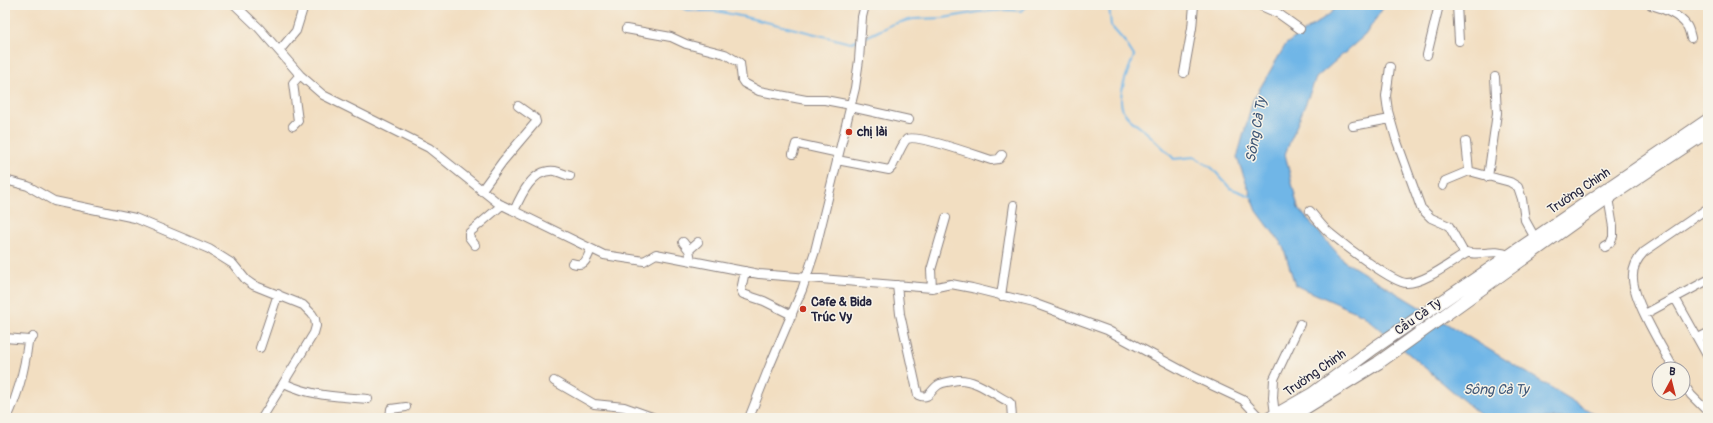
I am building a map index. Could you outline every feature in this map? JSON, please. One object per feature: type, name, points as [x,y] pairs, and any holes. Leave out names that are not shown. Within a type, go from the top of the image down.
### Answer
[{"type":"highway","name":"Trường Chinh","points":[[1466,285],[1708,120]]},
{"type":"highway","name":"Trường Chinh","points":[[1475,293],[1608,198],[1708,131]]},
{"type":"highway","name":"Cầu Cà Ty","points":[[1374,348],[1466,285]]},
{"type":"highway","name":"Cầu Cà Ty","points":[[1378,363],[1475,293]]},
{"type":"highway","name":"Trường Chinh","points":[[1273,417],[1312,394],[1374,348]]},
{"type":"highway","name":"Trường Chinh","points":[[1289,418],[1378,363]]},
{"type":"street","points":[[235,5],[300,75],[323,95],[428,148],[502,205],[591,250],[604,255],[641,261],[645,261],[656,254],[745,271],[807,278],[932,288],[951,284],[1033,303],[1107,330],[1192,376],[1243,400],[1260,418]]},
{"type":"street","points":[[279,51],[296,31],[304,5]]},
{"type":"street","points":[[749,418],[807,278],[851,106],[859,60],[862,17],[865,5]]},
{"type":"street","points":[[1184,73],[1192,28],[1194,5]]},
{"type":"street","points":[[1259,5],[1280,14],[1300,29]]},
{"type":"street","points":[[1427,55],[1439,5]]},
{"type":"street","points":[[1458,5],[1460,41]]},
{"type":"street","points":[[1651,5],[1676,16],[1686,25],[1691,38]]},
{"type":"street","points":[[626,29],[671,37],[686,44],[725,54],[740,63],[742,80],[759,91],[806,100],[825,100],[909,120]]},
{"type":"street","points":[[1390,68],[1386,96],[1390,119],[1421,208],[1431,218],[1449,226],[1462,249],[1467,253],[1498,252],[1510,256]]},
{"type":"street","points":[[293,126],[298,121],[298,116],[293,83],[300,75]]},
{"type":"street","points":[[1488,177],[1497,113],[1495,77]]},
{"type":"street","points":[[481,190],[502,161],[536,122],[535,118],[518,106]]},
{"type":"street","points":[[1353,126],[1390,119]]},
{"type":"street","points":[[793,154],[796,144],[798,144],[838,157],[889,170],[906,141],[910,139],[932,141],[992,160],[999,160],[1002,155]]},
{"type":"street","points":[[1466,142],[1469,171]]},
{"type":"street","points":[[5,148],[5,155]]},
{"type":"street","points":[[514,211],[523,192],[538,176],[554,171],[570,176]]},
{"type":"street","points":[[1443,186],[1446,181],[1469,171],[1510,182],[1518,187],[1522,199],[1525,220],[1535,238]]},
{"type":"street","points":[[5,180],[28,186],[54,201],[127,216],[147,222],[214,251],[232,264],[250,283],[296,302],[308,309],[312,314],[316,326],[311,338],[262,418]]},
{"type":"street","points":[[1604,246],[1610,243],[1613,236],[1608,198]]},
{"type":"street","points":[[475,245],[469,237],[469,233],[502,205]]},
{"type":"street","points":[[1000,296],[1014,206]]},
{"type":"street","points":[[1670,361],[1645,314],[1632,280],[1633,270],[1638,258],[1708,208]]},
{"type":"street","points":[[1310,211],[1330,234],[1385,274],[1400,282],[1412,283],[1421,280],[1467,253]]},
{"type":"street","points":[[932,288],[931,270],[946,218]]},
{"type":"street","points":[[683,242],[689,250],[691,260]]},
{"type":"street","points":[[689,250],[698,242]]},
{"type":"street","points":[[572,264],[583,264],[591,250]]},
{"type":"street","points":[[745,271],[741,290],[743,294],[764,301],[792,315]]},
{"type":"street","points":[[1645,314],[1708,280]]},
{"type":"street","points":[[897,285],[900,314],[918,395],[922,397],[927,396],[939,385],[964,380],[972,382],[1009,402],[1011,404],[1012,418]]},
{"type":"street","points":[[260,348],[278,294]]},
{"type":"street","points":[[1675,298],[1708,357]]},
{"type":"street","points":[[1273,417],[1274,379],[1300,324]]},
{"type":"street","points":[[1698,338],[1708,333]]},
{"type":"street","points":[[5,338],[31,338],[7,418]]},
{"type":"street","points":[[554,381],[594,404],[624,407],[655,418]]},
{"type":"street","points":[[284,383],[296,389],[317,395],[368,399]]},
{"type":"street","points":[[1691,395],[1708,412]]},
{"type":"street","points":[[390,418],[391,408],[406,407]]},
{"type":"water","name":"Sông Cà Ty","points":[[1336,5],[1385,5],[1365,35],[1316,78],[1285,154],[1298,208],[1344,261],[1601,418],[1484,418],[1363,315],[1295,285],[1283,246],[1257,211],[1237,158],[1253,100],[1286,44],[1331,13]]},
{"type":"waterway","points":[[608,5],[615,7],[621,5]]},
{"type":"waterway","points":[[677,5],[693,11],[715,11],[737,15],[850,43],[858,40]]},
{"type":"waterway","points":[[864,38],[893,24],[913,19],[943,18],[979,12],[1009,10],[1021,11],[1029,5]]},
{"type":"waterway","points":[[1109,5],[1111,26],[1125,42],[1134,56],[1124,83],[1121,98],[1121,104],[1127,116],[1132,122],[1145,131],[1164,148],[1174,159],[1194,157],[1212,168],[1230,188],[1253,197]]},
{"type":"place","name":"chị lài","points":[[849,132]]},
{"type":"place","name":"Cafe & Bida Trúc Vy","points":[[803,309]]}]
